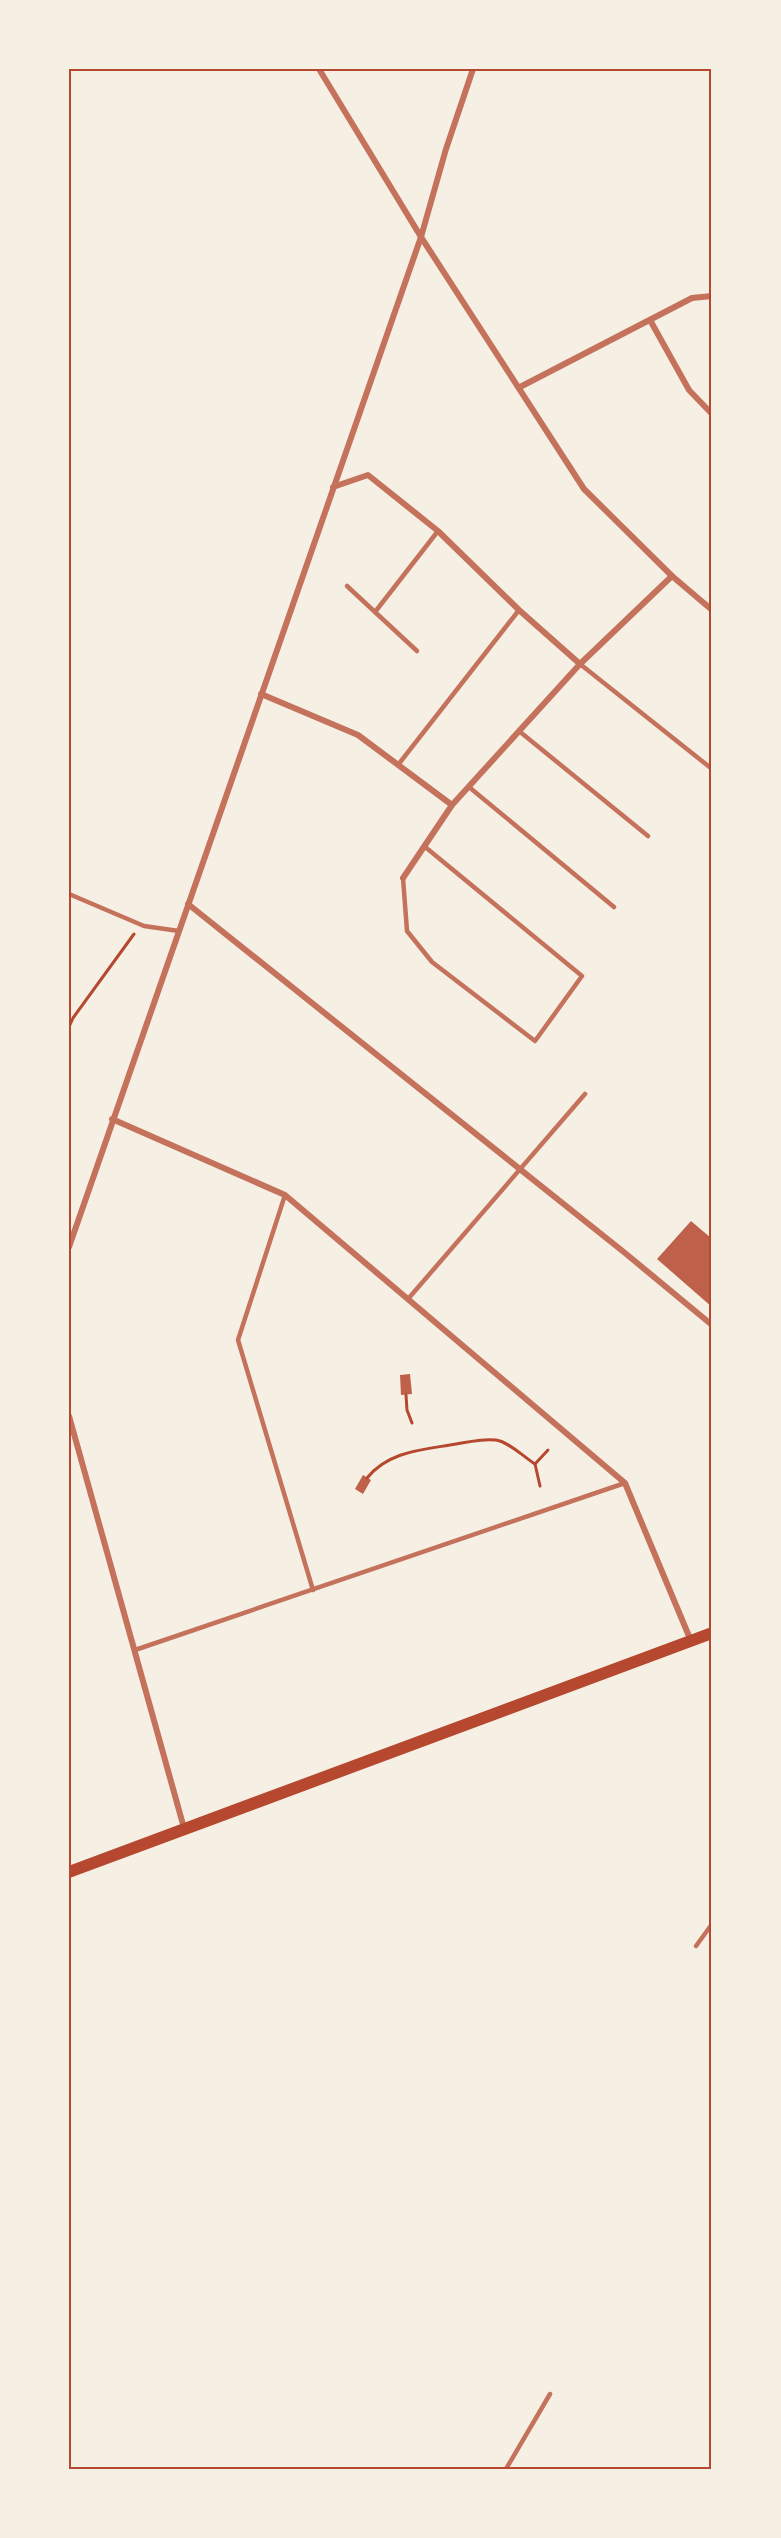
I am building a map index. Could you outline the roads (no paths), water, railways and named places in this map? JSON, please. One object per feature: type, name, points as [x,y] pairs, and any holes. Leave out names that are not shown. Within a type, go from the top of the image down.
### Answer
[{"type":"main road","points":[[69,1872],[712,1633]]},
{"type":"street","points":[[319,69],[421,237],[584,489],[672,576],[712,610]]},
{"type":"street","points":[[69,1247],[421,237],[446,149],[473,69]]},
{"type":"street","points":[[520,387],[692,298],[712,296]]},
{"type":"street","points":[[650,320],[689,390],[712,414]]},
{"type":"street","points":[[333,487],[368,475],[438,531],[519,610],[580,664]]},
{"type":"street","points":[[403,878],[452,805],[580,664],[672,576]]},
{"type":"street","points":[[261,694],[358,735],[452,805]]},
{"type":"street","points":[[188,904],[625,1252],[712,1326]]},
{"type":"street","points":[[112,1119],[285,1195],[625,1483],[691,1641]]},
{"type":"street","points":[[69,1416],[184,1828]]},
{"type":"lane","points":[[375,612],[438,531]]},
{"type":"lane","points":[[347,586],[417,651]]},
{"type":"lane","points":[[398,765],[519,610]]},
{"type":"lane","points":[[580,664],[712,769]]},
{"type":"lane","points":[[519,731],[648,836]]},
{"type":"lane","points":[[469,787],[614,906]]},
{"type":"lane","points":[[403,878],[407,931],[432,962],[536,1041],[582,976],[424,846]]},
{"type":"lane","points":[[69,894],[141,925],[179,931]]},
{"type":"lane","points":[[408,1299],[585,1094]]},
{"type":"lane","points":[[285,1195],[238,1340],[313,1590]]},
{"type":"lane","points":[[135,1650],[625,1483]]},
{"type":"lane","points":[[696,1946],[712,1924]]},
{"type":"lane","points":[[506,2469],[550,2394]]}]
